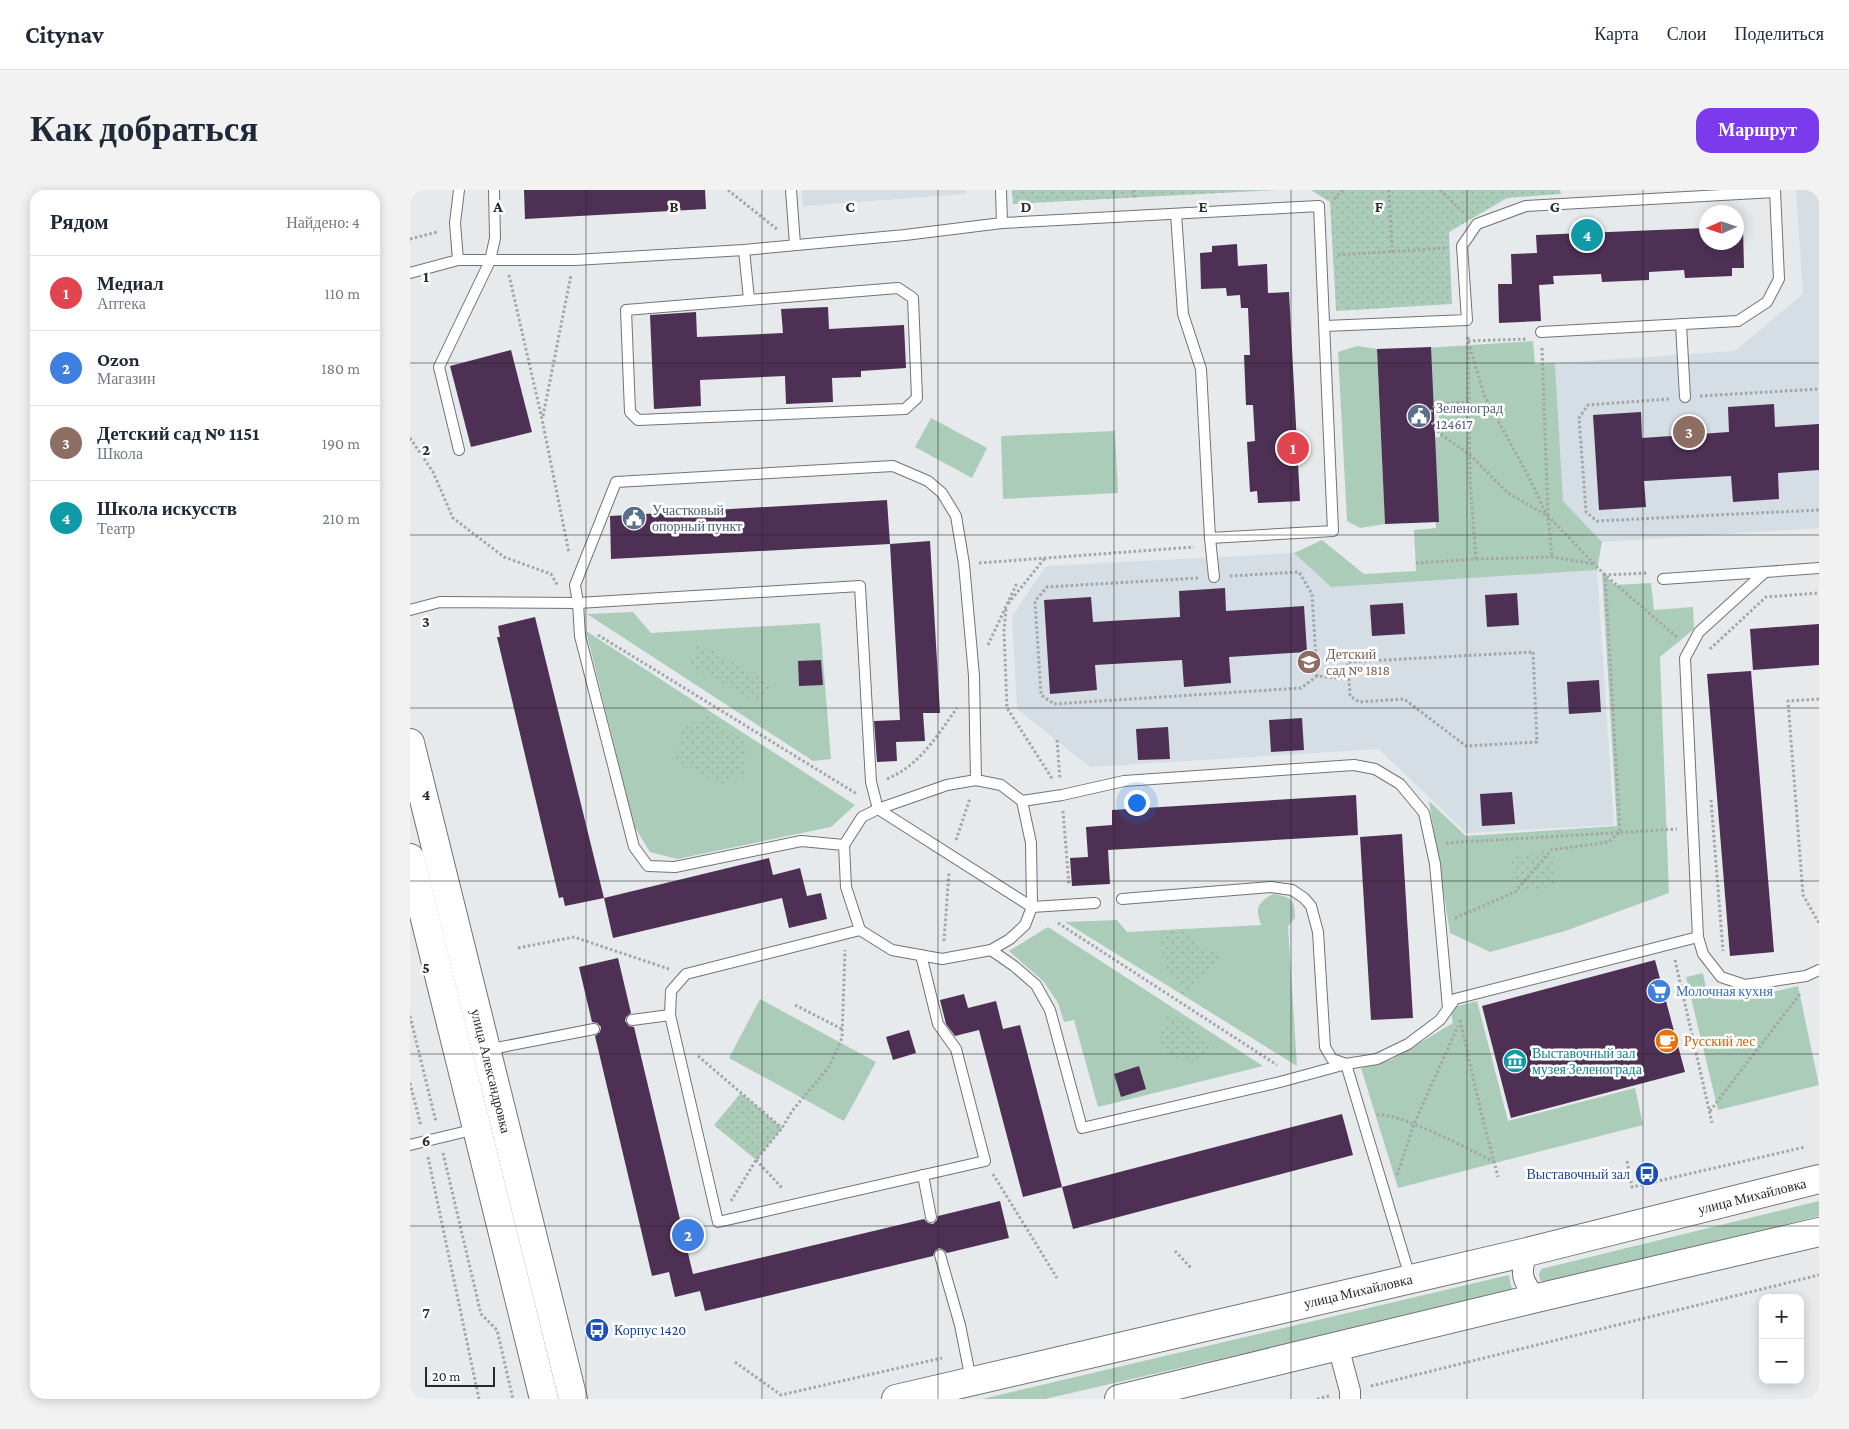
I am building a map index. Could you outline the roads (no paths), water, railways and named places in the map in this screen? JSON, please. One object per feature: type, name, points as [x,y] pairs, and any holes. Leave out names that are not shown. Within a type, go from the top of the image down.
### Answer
[{"type":"main road","name":"улица Александровка","points":[[410,743],[573,1399]]},
{"type":"main road","name":"улица Александровка","points":[[410,858],[544,1399]]},
{"type":"main road","name":"улица Михайловка","points":[[896,1399],[1527,1252],[1819,1179]]},
{"type":"main road","points":[[1119,1399],[1819,1232]]},
{"type":"street","points":[[1527,1252],[1522,1269],[1523,1274],[1526,1287],[1537,1298]]},
{"type":"street","points":[[1338,1346],[1350,1395]]},
{"type":"lane","points":[[458,260],[455,224],[459,190]]},
{"type":"lane","points":[[459,450],[439,367],[490,261],[495,238],[494,190]]},
{"type":"lane","points":[[791,190],[795,244]]},
{"type":"lane","points":[[1001,190],[1002,223]]},
{"type":"lane","points":[[1325,326],[1467,320],[1462,246],[1477,224],[1526,206],[1775,191],[1779,279],[1767,302],[1738,321],[1541,335]]},
{"type":"lane","points":[[410,273],[458,260],[574,260],[744,250],[1002,223],[1319,206],[1333,531],[1210,538]]},
{"type":"lane","points":[[1176,214],[1183,314],[1201,369],[1210,538],[1214,577]]},
{"type":"lane","points":[[744,250],[749,299]]},
{"type":"lane","points":[[898,288],[913,298],[917,398],[906,409],[638,420],[630,412],[626,310],[749,299],[898,288]]},
{"type":"lane","points":[[1681,324],[1685,397]]},
{"type":"lane","points":[[844,845],[801,841],[675,867],[648,866],[634,847],[573,603],[575,585],[616,482],[883,466],[893,466],[928,481],[942,493],[956,516],[964,564],[974,676],[976,780]]},
{"type":"lane","points":[[1663,579],[1819,568]]},
{"type":"lane","points":[[1765,572],[1699,632],[1684,658],[1698,937],[1703,954],[1720,977],[1744,985],[1806,976],[1819,970]]},
{"type":"lane","points":[[410,610],[440,602],[573,603],[860,586],[872,782],[878,809],[1032,907],[1095,903]]},
{"type":"lane","points":[[1022,801],[1062,795],[1124,781],[1354,765],[1375,770],[1400,784],[1424,812],[1435,864],[1448,1008]]},
{"type":"lane","points":[[976,780],[1001,785],[1022,801],[1031,843],[1032,907],[1025,925],[1010,940],[991,950],[942,959],[892,950],[860,930],[846,887],[844,845],[862,818],[878,809],[947,785],[976,780]]},
{"type":"lane","points":[[1122,898],[1271,888],[1292,890],[1304,898],[1311,906],[1318,932],[1326,1047],[1332,1059],[1346,1064]]},
{"type":"lane","points":[[860,930],[686,974],[671,991],[670,1015],[718,1222],[986,1161],[956,1049],[938,1024],[921,955]]},
{"type":"lane","points":[[991,950],[1036,985],[1050,1010],[1082,1128],[1296,1078],[1346,1064],[1377,1059],[1408,1044],[1440,1020],[1455,999],[1698,937]]},
{"type":"lane","points":[[632,1020],[670,1015]]},
{"type":"lane","points":[[485,1050],[594,1029]]},
{"type":"lane","points":[[1346,1064],[1410,1278]]},
{"type":"lane","points":[[410,1145],[476,1128]]},
{"type":"lane","points":[[923,1175],[930,1217]]},
{"type":"lane","points":[[940,1255],[958,1318],[971,1381]]},
{"type":"place","name":"Школа искусств","points":[[1587,235]]},
{"type":"place","name":"Зеленоград 124617","points":[[1419,416]]},
{"type":"place","name":"Детский сад № 1151","points":[[1689,432]]},
{"type":"place","name":"Медиал","points":[[1293,448]]},
{"type":"place","name":"Участковый опорный пункт","points":[[634,518]]},
{"type":"place","name":"Детский сад № 1818","points":[[1309,662]]},
{"type":"place","name":"Молочная кухня","points":[[1659,991]]},
{"type":"place","name":"Русский лес","points":[[1667,1041]]},
{"type":"place","name":"Выставочный зал музея Зеленограда","points":[[1515,1061]]},
{"type":"place","name":"Выставочный зал","points":[[1647,1174]]},
{"type":"place","name":"Ozon","points":[[688,1235]]},
{"type":"place","name":"Корпус 1420","points":[[597,1330]]}]
